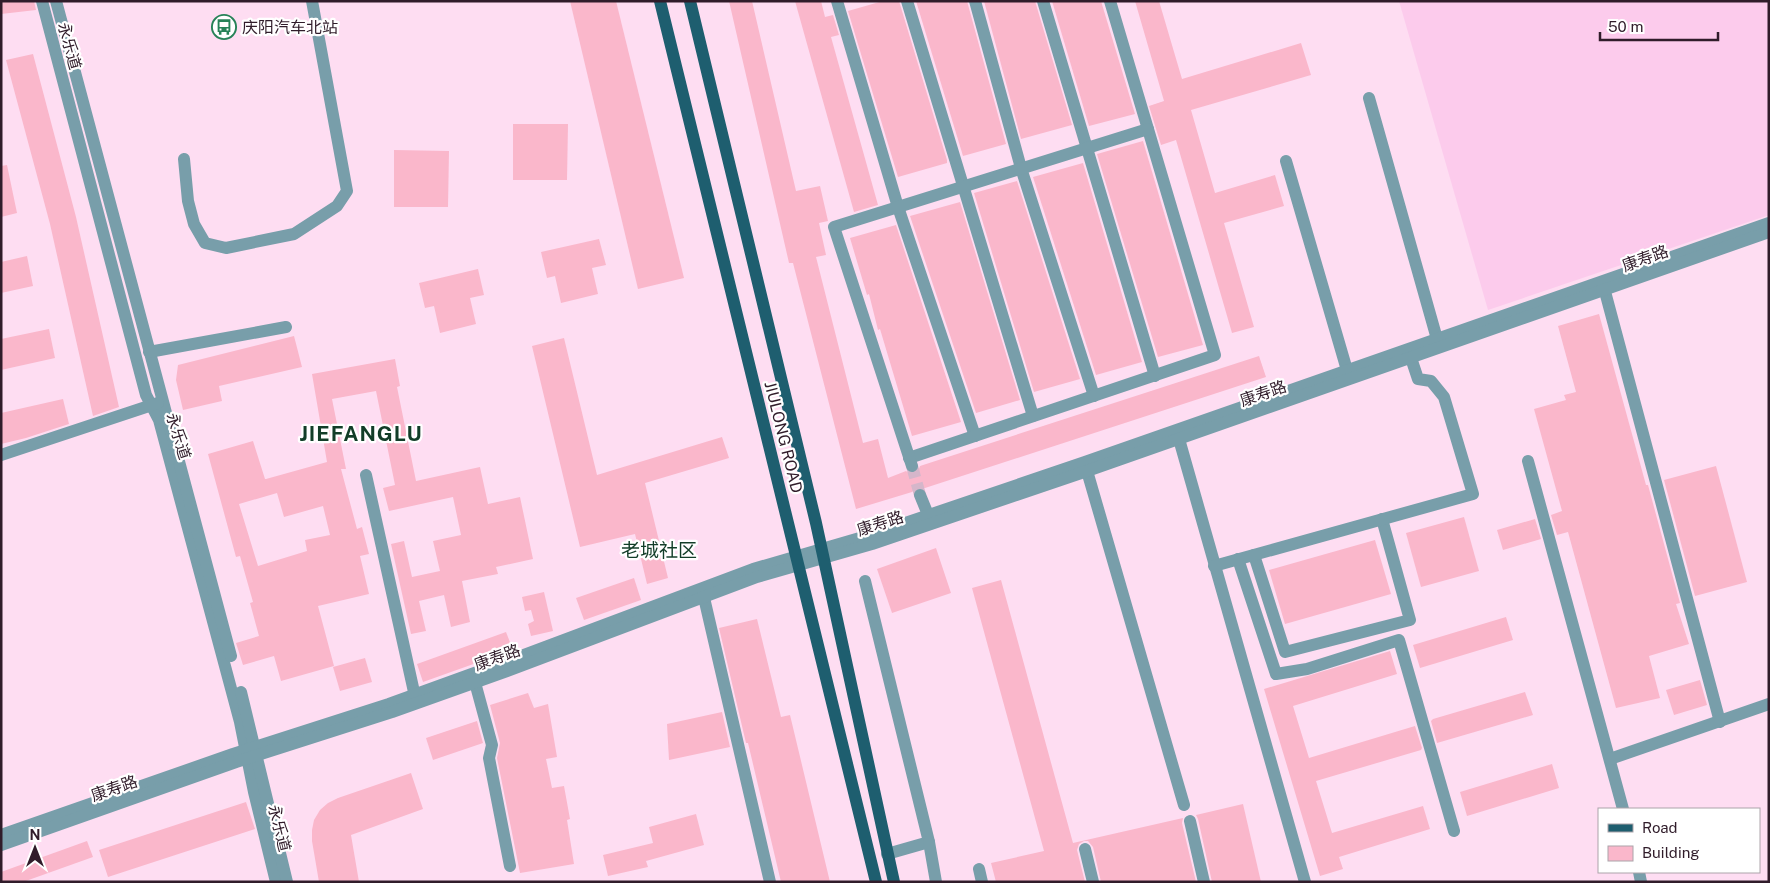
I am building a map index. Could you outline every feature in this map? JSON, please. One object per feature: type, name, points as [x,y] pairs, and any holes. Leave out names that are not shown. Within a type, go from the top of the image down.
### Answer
[{"type":"main road","name":"JIULONG ROAD","points":[[660,1],[876,882]]},
{"type":"main road","name":"JIULONG ROAD","points":[[690,1],[823,553],[894,882]]},
{"type":"street","name":"永乐道","points":[[42,1],[146,395],[157,403]]},
{"type":"street","name":"永乐道","points":[[56,1],[149,352],[157,403],[287,882]]},
{"type":"street","points":[[184,159],[188,201],[194,224],[205,243],[226,248],[294,234],[337,206],[347,191],[312,1]]},
{"type":"street","points":[[837,1],[898,207],[975,436]]},
{"type":"street","points":[[907,1],[1033,416]]},
{"type":"street","points":[[975,1],[1021,168],[1094,396]]},
{"type":"street","points":[[1043,1],[1155,376]]},
{"type":"street","points":[[1110,1],[1148,129],[1215,356],[975,436],[911,462],[834,227],[1148,129]]},
{"type":"street","points":[[1369,98],[1438,344]]},
{"type":"street","points":[[1286,161],[1349,375]]},
{"type":"street","name":"康寿路","points":[[1604,286],[1769,222]]},
{"type":"street","name":"康寿路","points":[[1,835],[416,699],[703,593],[753,569],[823,553],[930,519],[1086,467],[1604,286],[1769,232]]},
{"type":"street","points":[[1604,286],[1720,722]]},
{"type":"street","points":[[149,352],[286,327]]},
{"type":"street","points":[[1214,566],[1473,494],[1444,397],[1431,381],[1418,379],[1410,354]]},
{"type":"street","points":[[1,455],[157,403]]},
{"type":"street","points":[[1177,435],[1305,882]]},
{"type":"street","points":[[1528,461],[1623,808]]},
{"type":"street","points":[[1086,467],[1184,805]]},
{"type":"street","points":[[366,475],[416,699]]},
{"type":"street","points":[[920,495],[930,519]]},
{"type":"street","points":[[1254,555],[1285,652],[1410,620],[1382,519]]},
{"type":"street","points":[[1238,560],[1276,674],[1307,669],[1399,640],[1454,831]]},
{"type":"street","points":[[865,581],[929,842],[936,882]]},
{"type":"street","points":[[703,593],[770,882]]},
{"type":"street","points":[[474,678],[492,745],[489,758],[510,866]]},
{"type":"street","points":[[1610,759],[1769,704]]},
{"type":"street","name":"永乐道","points":[[251,753],[276,882]]},
{"type":"street","name":"康寿路","points":[[1,845],[251,753]]},
{"type":"street","points":[[1190,821],[1204,882]]},
{"type":"street","points":[[887,854],[929,842]]},
{"type":"street","points":[[1085,849],[1093,882]]},
{"type":"street","points":[[979,869],[982,882]]},
{"type":"shaded area","points":[[1399,1],[1769,1],[1769,215],[1488,310]]},
{"type":"building","points":[[1,1],[34,1],[36,10],[1,14]]},
{"type":"building","points":[[570,1],[616,1],[684,278],[638,289]]},
{"type":"building","points":[[729,1],[752,1],[796,191],[820,186],[828,221],[819,223],[826,255],[816,257],[863,443],[878,439],[888,478],[906,471],[910,474],[915,474],[920,466],[1259,356],[1266,377],[925,488],[917,487],[912,492],[856,509],[793,263],[789,263]]},
{"type":"building","points":[[795,1],[821,1],[825,17],[833,15],[839,35],[831,37],[878,205],[854,212]]},
{"type":"building","points":[[883,1],[899,1],[947,160],[947,163],[898,177],[848,11]]},
{"type":"building","points":[[916,1],[967,1],[1006,144],[963,156]]},
{"type":"building","points":[[984,1],[1035,1],[1072,125],[1021,139]]},
{"type":"building","points":[[1052,1],[1101,1],[1135,114],[1089,126]]},
{"type":"building","points":[[1135,1],[1159,1],[1182,79],[1301,43],[1311,75],[1191,110],[1215,193],[1275,175],[1284,206],[1224,223],[1254,327],[1232,333],[1176,140],[1161,145],[1149,106],[1164,101]]},
{"type":"building","points":[[33,54],[76,217],[119,407],[93,416],[50,224],[6,60]]},
{"type":"building","points":[[513,124],[568,124],[567,180],[513,180]]},
{"type":"building","points":[[1143,141],[1203,345],[1158,357],[1097,154]]},
{"type":"building","points":[[394,150],[449,151],[448,207],[394,207]]},
{"type":"building","points":[[1083,163],[1142,362],[1096,375],[1033,177]]},
{"type":"building","points":[[7,165],[17,213],[1,217],[1,166]]},
{"type":"building","points":[[1017,181],[1080,379],[1034,392],[974,193]]},
{"type":"building","points":[[960,202],[1020,400],[976,413],[910,216]]},
{"type":"building","points":[[896,225],[961,422],[912,436],[850,238]]},
{"type":"building","points":[[599,239],[606,265],[592,268],[598,294],[561,303],[555,276],[547,278],[541,252]]},
{"type":"building","points":[[27,256],[33,286],[1,293],[1,262]]},
{"type":"building","points":[[478,269],[484,295],[470,298],[476,324],[440,333],[434,306],[425,308],[419,283]]},
{"type":"building","points":[[1599,314],[1646,485],[1648,485],[1680,603],[1676,604],[1689,644],[1649,656],[1660,698],[1616,708],[1568,532],[1557,535],[1551,515],[1562,511],[1534,409],[1566,400],[1564,395],[1576,392],[1558,326]]},
{"type":"building","points":[[49,329],[55,358],[1,370],[1,339]]},
{"type":"building","points":[[294,336],[302,367],[219,386],[222,401],[183,410],[176,380],[178,365]]},
{"type":"building","points":[[564,338],[597,475],[722,437],[729,458],[645,483],[668,578],[647,584],[635,534],[580,547],[532,346]]},
{"type":"building","points":[[395,359],[400,386],[397,387],[416,481],[480,467],[488,504],[520,497],[533,559],[496,567],[498,574],[462,581],[470,622],[451,627],[444,595],[419,601],[426,631],[411,634],[391,544],[404,541],[412,577],[440,571],[433,541],[461,535],[453,497],[389,511],[383,488],[395,485],[376,391],[332,399],[346,469],[341,469],[357,529],[362,527],[369,554],[360,556],[369,594],[318,606],[334,666],[281,681],[274,656],[243,665],[236,643],[259,636],[250,603],[253,602],[240,556],[236,557],[208,454],[253,441],[265,479],[327,462],[312,374]],"holes":[[[277,493],[284,517],[323,506],[330,535],[305,540],[307,551],[258,566],[239,504]]]},
{"type":"building","points":[[63,399],[69,424],[1,444],[1,413]]},
{"type":"building","points":[[1716,466],[1747,582],[1695,596],[1664,480]]},
{"type":"building","points":[[1464,517],[1479,571],[1421,587],[1406,533]]},
{"type":"building","points":[[1535,519],[1541,539],[1503,550],[1497,530]]},
{"type":"building","points":[[1375,540],[1391,594],[1285,624],[1269,570]]},
{"type":"building","points":[[936,548],[951,593],[892,613],[877,569]]},
{"type":"building","points":[[634,578],[641,600],[584,620],[576,598]]},
{"type":"building","points":[[1001,580],[1073,843],[1183,818],[1182,823],[1196,882],[1101,882],[1093,847],[1088,841],[1084,841],[1079,844],[1077,850],[1085,882],[996,882],[991,863],[1044,851],[972,588]]},
{"type":"building","points":[[544,592],[553,631],[531,636],[528,624],[534,621],[531,610],[525,611],[522,597]]},
{"type":"building","points":[[1506,617],[1513,640],[1420,668],[1413,645]]},
{"type":"building","points":[[757,619],[781,717],[790,715],[830,882],[781,882],[719,628]]},
{"type":"building","points":[[506,632],[513,650],[423,682],[417,664]]},
{"type":"building","points":[[1390,651],[1397,674],[1293,706],[1309,758],[1415,726],[1422,748],[1421,750],[1316,781],[1332,833],[1423,806],[1430,829],[1339,857],[1343,869],[1320,876],[1264,689]]},
{"type":"building","points":[[365,658],[372,682],[340,691],[333,667]]},
{"type":"building","points":[[1700,680],[1707,705],[1674,715],[1666,690]]},
{"type":"building","points":[[1525,692],[1533,715],[1437,743],[1431,721],[1433,719]]},
{"type":"building","points":[[528,693],[534,708],[548,704],[557,757],[546,759],[552,788],[564,786],[570,819],[567,820],[574,864],[520,873],[497,758],[500,743],[490,705]]},
{"type":"building","points":[[722,712],[730,747],[669,760],[667,724]]},
{"type":"building","points":[[477,721],[483,743],[433,760],[426,738]]},
{"type":"building","points":[[1552,764],[1559,788],[1467,816],[1460,792]]},
{"type":"building","points":[[411,773],[423,809],[351,835],[359,882],[319,882],[312,830],[314,820],[320,810],[338,798]]},
{"type":"building","points":[[246,802],[255,829],[108,877],[99,850]]},
{"type":"building","points":[[1243,804],[1261,882],[1212,882],[1196,815]]},
{"type":"building","points":[[696,814],[704,845],[646,861],[648,867],[608,876],[603,855],[653,843],[649,827]]},
{"type":"building","points":[[87,841],[93,857],[23,882],[1,882],[1,872]]},
{"type":"tunnel","points":[[912,466],[920,495]]},
{"type":"place","name":"庆阳汽车北站","points":[[224,27]]},
{"type":"district","name":"JIEFANGLU","points":[[361,434]]},
{"type":"district","name":"老城社区","points":[[659,550]]}]
